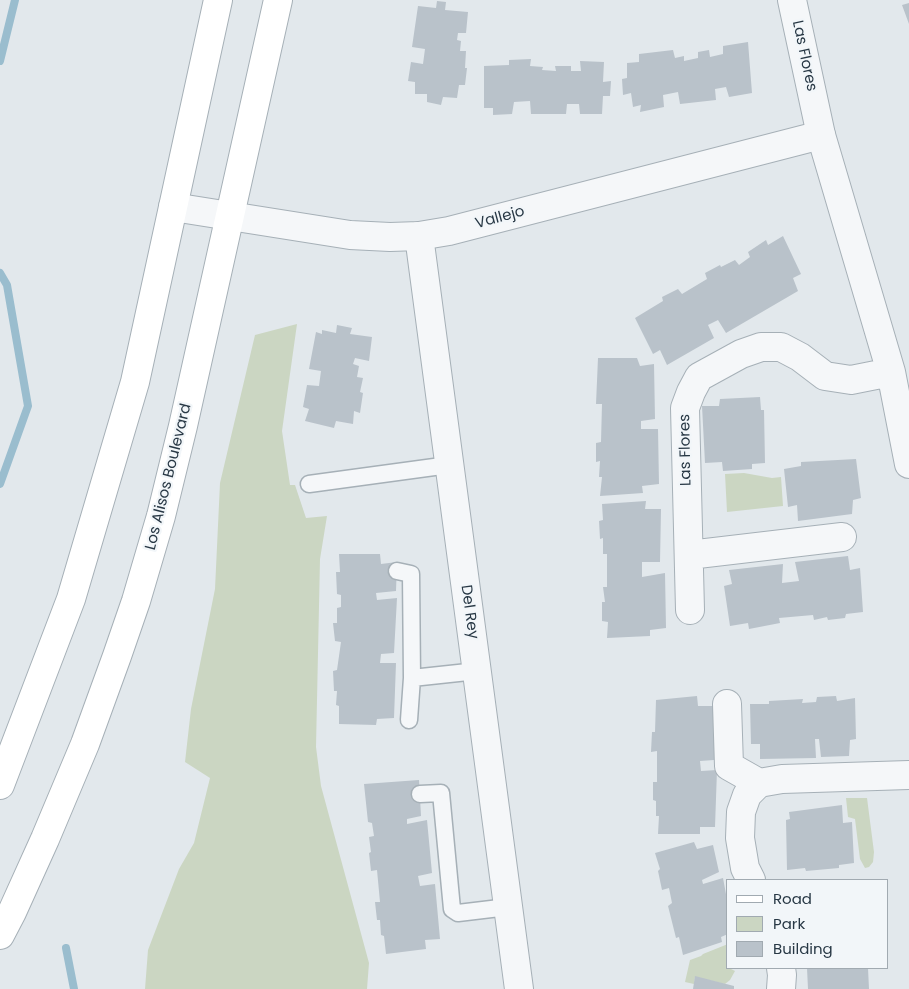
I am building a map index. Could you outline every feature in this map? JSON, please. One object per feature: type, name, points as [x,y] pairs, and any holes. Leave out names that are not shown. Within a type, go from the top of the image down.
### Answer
[{"type":"main road","points":[[0,785],[71,599],[135,382],[218,0]]},
{"type":"main road","name":"Los Alisos Boulevard","points":[[4,917],[45,839],[85,744],[136,601],[163,507],[183,426],[278,0]]},
{"type":"street","name":"Las Flores","points":[[792,0],[820,135],[891,372],[909,464]]},
{"type":"street","name":"Vallejo","points":[[173,207],[350,235],[419,236],[458,229],[820,135]]},
{"type":"street","name":"Del Rey","points":[[419,236],[519,989]]},
{"type":"street","name":"Las Flores","points":[[690,610],[685,408],[691,392],[700,377],[741,354],[761,347],[781,347],[800,357],[825,376],[851,380],[891,372]]},
{"type":"street","points":[[688,555],[842,537]]},
{"type":"street","points":[[727,704],[729,766],[759,783]]},
{"type":"street","points":[[750,879],[745,868],[740,838],[741,812],[747,795],[759,783],[782,779],[909,775]]},
{"type":"street","points":[[781,969],[781,989]]},
{"type":"lane","points":[[309,484],[449,465]]},
{"type":"lane","points":[[397,571],[412,574],[412,678],[409,720]]},
{"type":"lane","points":[[412,678],[477,671]]},
{"type":"lane","points":[[420,794],[441,793],[452,909],[458,913],[508,907]]},
{"type":"green space","points":[[297,324],[282,431],[290,485],[295,485],[306,518],[327,516],[320,559],[316,747],[321,786],[369,963],[367,989],[145,989],[148,950],[179,869],[194,843],[210,778],[185,762],[191,709],[215,589],[220,483],[255,335]]},
{"type":"green space","points":[[744,473],[772,478],[781,477],[783,506],[727,512],[725,474]]},
{"type":"green space","points":[[846,798],[867,798],[874,852],[873,862],[869,867],[865,868],[860,859],[855,819],[848,817]]},
{"type":"green space","points":[[726,945],[726,969],[735,971],[730,980],[725,984],[695,977],[694,984],[685,982],[690,960]]},
{"type":"building","points":[[437,1],[446,2],[445,10],[468,12],[466,33],[458,33],[457,40],[461,41],[460,51],[466,51],[465,85],[459,85],[457,98],[443,97],[441,105],[427,102],[427,94],[415,94],[415,82],[408,81],[411,62],[423,64],[425,49],[412,47],[418,6],[436,8]]},
{"type":"building","points":[[909,3],[909,24],[902,5]]},
{"type":"building","points":[[748,42],[752,93],[729,97],[726,87],[715,89],[716,100],[680,104],[678,92],[663,95],[664,107],[640,112],[641,105],[633,107],[631,93],[623,95],[622,79],[627,78],[627,63],[639,62],[639,54],[673,50],[675,58],[684,56],[684,61],[698,58],[698,52],[709,50],[710,57],[723,54],[723,46]]},
{"type":"building","points":[[531,59],[530,66],[543,67],[542,70],[556,71],[555,66],[571,66],[571,71],[581,71],[580,61],[604,62],[603,82],[611,81],[610,96],[603,96],[602,114],[580,114],[579,104],[567,104],[566,114],[531,114],[530,101],[514,102],[512,114],[493,115],[493,108],[484,108],[484,66],[509,65],[509,60]]},
{"type":"building","points":[[783,236],[801,274],[793,278],[798,291],[726,333],[718,320],[708,325],[714,338],[667,365],[660,350],[653,354],[635,318],[663,301],[662,297],[678,289],[682,294],[707,279],[705,273],[735,260],[739,265],[750,257],[748,252],[766,240],[768,245]]},
{"type":"building","points":[[337,325],[352,328],[350,334],[372,337],[369,361],[355,358],[353,364],[359,366],[357,377],[363,378],[360,392],[363,393],[360,413],[354,411],[353,424],[336,421],[334,428],[305,421],[309,409],[303,407],[307,385],[319,386],[321,371],[309,369],[316,332],[322,334],[322,330],[336,333]]},
{"type":"building","points":[[598,358],[637,358],[640,366],[654,364],[655,419],[641,421],[641,429],[658,429],[659,484],[642,486],[643,493],[600,496],[602,477],[599,477],[600,461],[596,462],[596,443],[601,442],[602,404],[596,404]]},
{"type":"building","points":[[760,397],[761,410],[764,410],[765,463],[752,464],[752,469],[723,471],[722,462],[705,463],[702,406],[719,406],[720,399]]},
{"type":"building","points":[[856,459],[861,498],[853,500],[852,514],[798,521],[797,505],[788,507],[784,469],[801,466],[801,462]]},
{"type":"building","points":[[646,501],[645,509],[661,509],[660,562],[642,562],[642,577],[665,573],[666,628],[650,630],[650,636],[607,638],[608,622],[602,621],[602,602],[605,602],[603,587],[607,587],[607,554],[603,554],[603,538],[600,539],[599,521],[603,520],[602,504]]},
{"type":"building","points":[[339,554],[380,554],[381,564],[397,562],[396,591],[376,593],[377,600],[397,598],[394,653],[381,654],[380,663],[396,663],[394,718],[377,719],[376,725],[339,724],[339,706],[336,705],[337,691],[334,691],[333,671],[337,670],[341,642],[335,641],[333,623],[337,623],[337,608],[341,607],[341,595],[337,594],[336,572],[340,572]]},
{"type":"building","points":[[848,556],[850,570],[860,568],[863,612],[846,614],[845,618],[828,620],[827,617],[814,620],[813,615],[779,618],[780,623],[749,629],[748,623],[730,626],[724,586],[732,584],[729,570],[783,564],[782,583],[799,581],[795,562]]},
{"type":"building","points":[[697,696],[698,706],[715,706],[714,760],[700,761],[701,771],[717,770],[715,827],[700,827],[700,834],[658,834],[659,816],[656,816],[656,801],[653,800],[653,782],[657,782],[657,751],[651,752],[652,732],[655,732],[656,700]]},
{"type":"building","points":[[836,696],[837,701],[855,698],[856,739],[850,740],[849,756],[821,757],[819,739],[815,739],[816,758],[760,759],[760,744],[751,744],[750,704],[769,704],[769,701],[803,699],[802,703],[816,702],[817,697]]},
{"type":"building","points":[[419,780],[421,816],[407,819],[407,824],[427,820],[432,873],[418,876],[420,886],[435,884],[440,939],[425,940],[426,949],[386,954],[384,936],[381,935],[380,920],[377,920],[375,902],[380,902],[377,870],[371,871],[369,853],[371,852],[369,837],[374,836],[372,823],[368,822],[364,784]]},
{"type":"building","points":[[842,805],[843,823],[852,822],[854,863],[839,865],[839,868],[806,871],[805,868],[787,870],[786,820],[790,819],[789,812]]},
{"type":"building","points":[[694,842],[697,849],[713,845],[719,872],[702,880],[703,884],[723,878],[726,894],[726,935],[721,937],[722,942],[683,955],[679,937],[676,938],[668,906],[672,903],[669,888],[662,890],[658,871],[660,869],[655,853]]},
{"type":"building","points":[[807,969],[868,969],[869,989],[808,989]]},
{"type":"building","points":[[695,976],[734,986],[734,989],[693,989]]},
{"type":"waterway","points":[[0,61],[15,0]]},
{"type":"waterway","points":[[0,273],[7,285],[28,406],[0,484]]},
{"type":"waterway","points":[[66,948],[74,989]]}]
